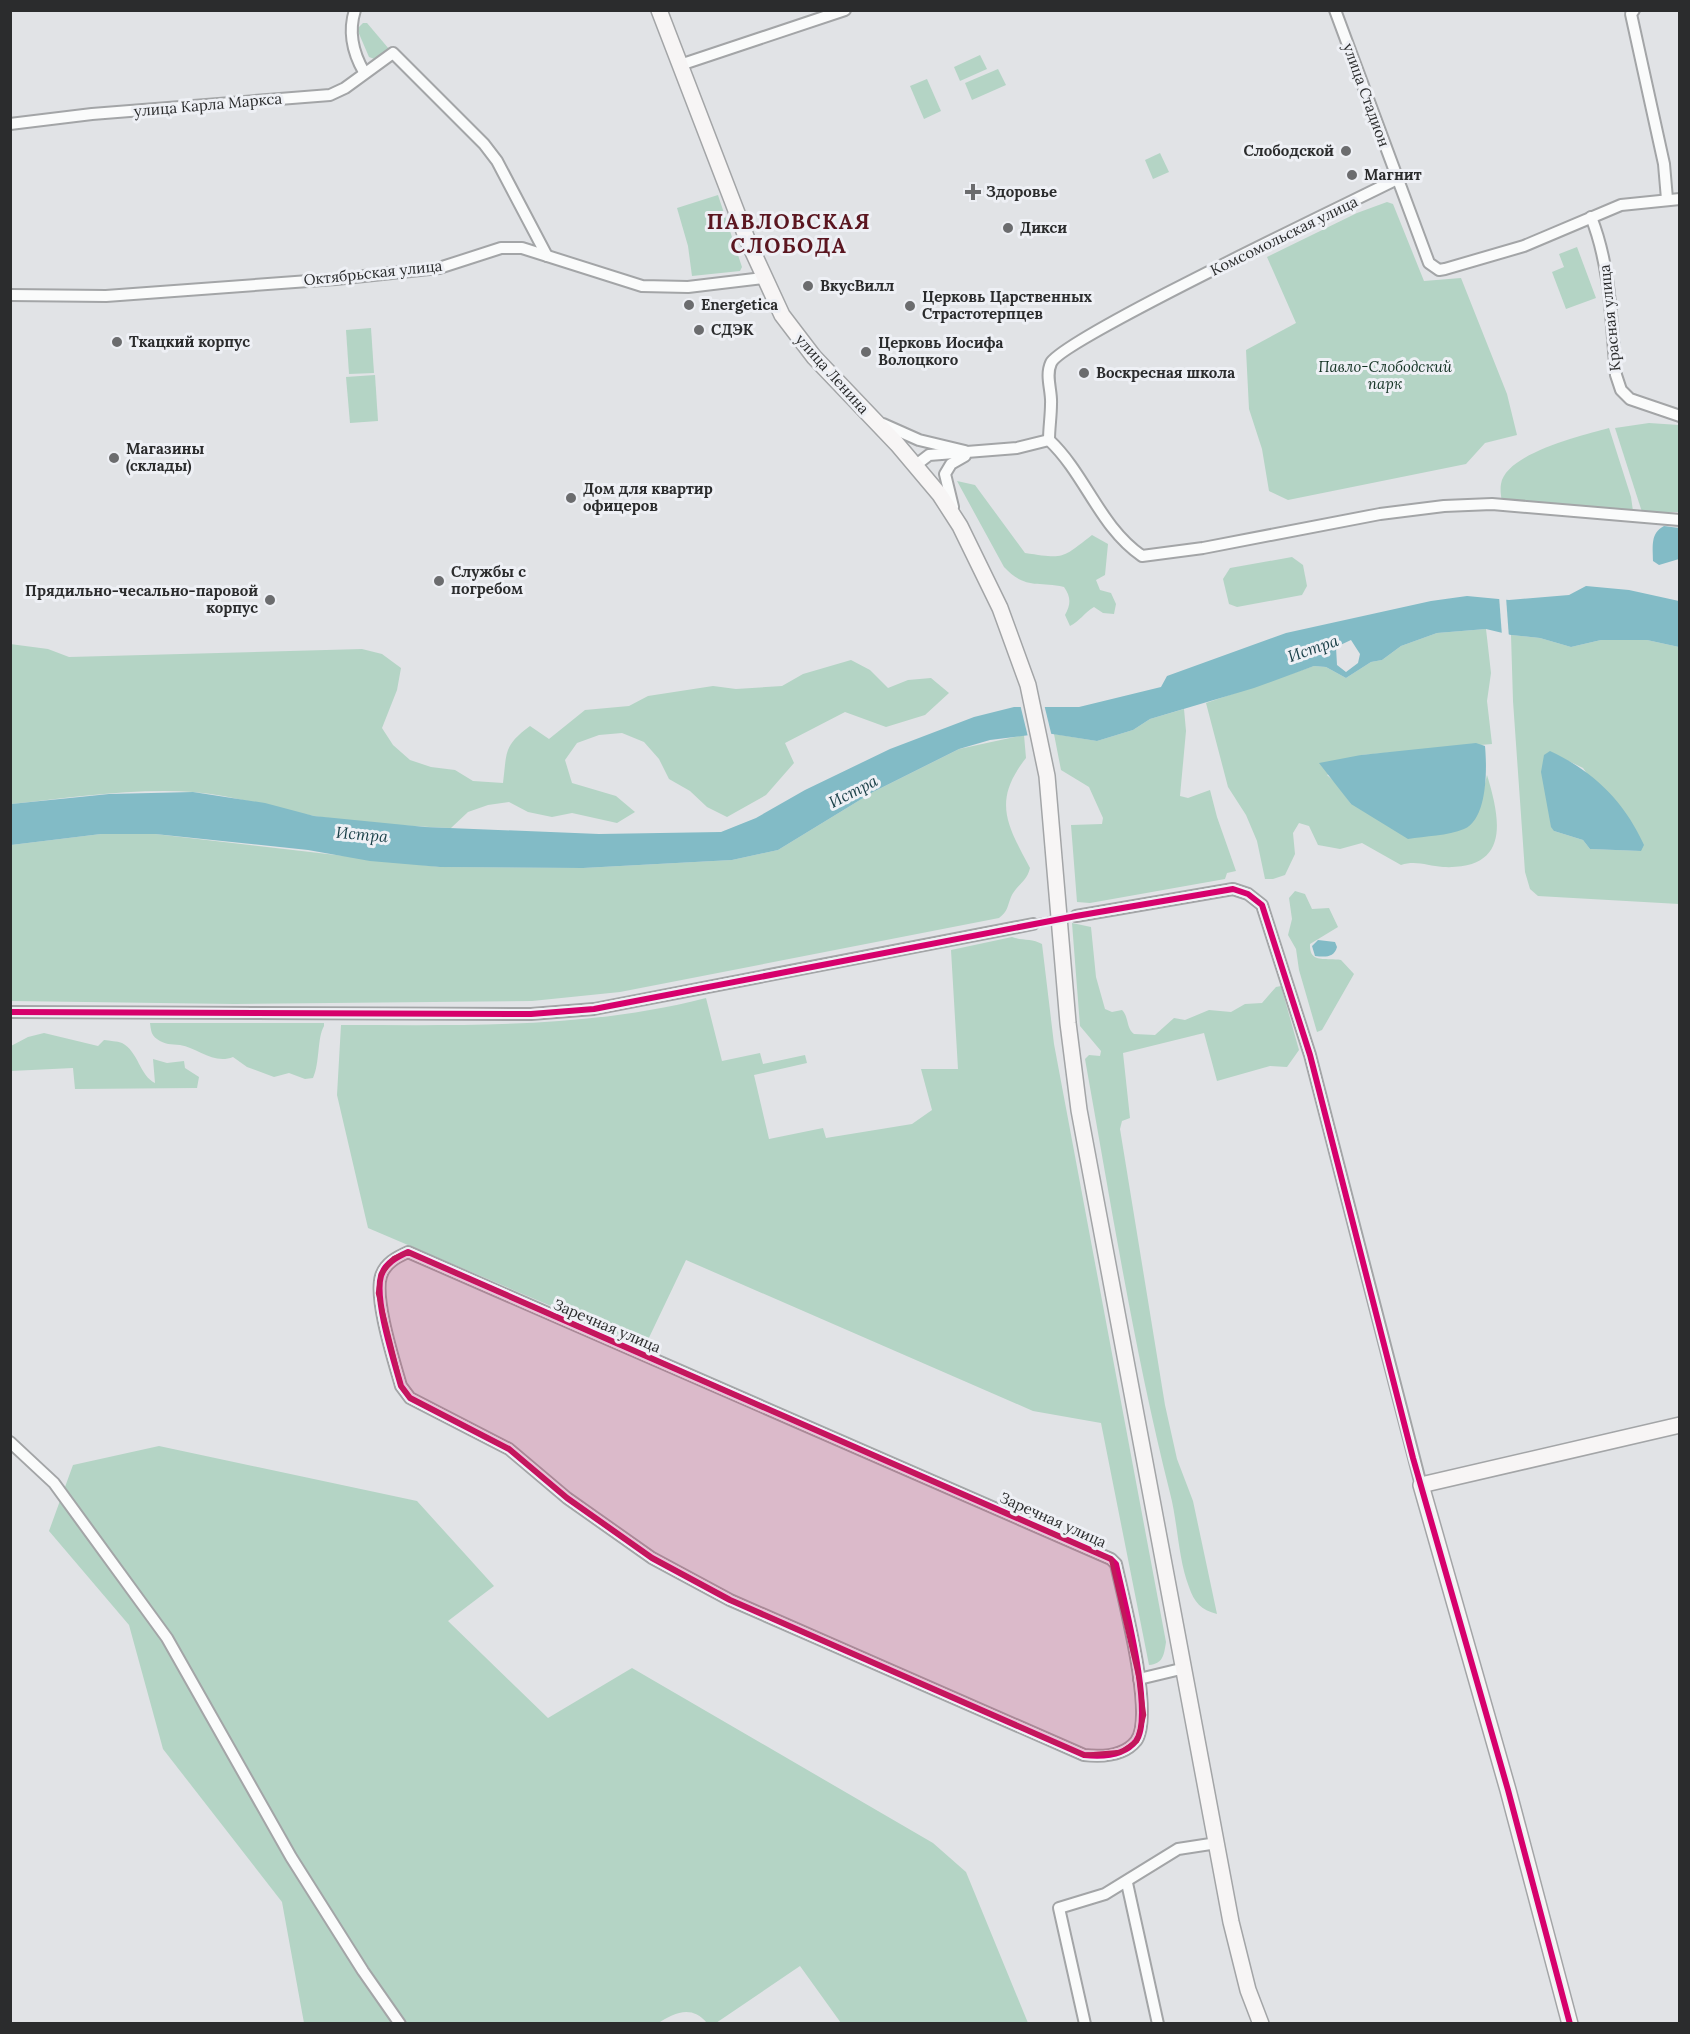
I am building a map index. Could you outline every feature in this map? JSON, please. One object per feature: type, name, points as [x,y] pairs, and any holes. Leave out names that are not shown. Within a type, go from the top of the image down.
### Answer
[{"type":"main road","name":"улица Ленина","points":[[659,10],[764,278],[782,315],[801,341],[916,465],[960,526],[996,599],[1015,649],[1040,736],[1051,819],[1068,1023],[1079,1110],[1217,1843],[1241,1963],[1261,2024]]},
{"type":"main road","points":[[1570,2024],[1508,1790],[1421,1485],[1680,1425]]},
{"type":"street","points":[[355,10],[352,20],[352,41],[364,72]]},
{"type":"street","points":[[680,65],[845,10]]},
{"type":"street","name":"улица Стадион","points":[[1335,10],[1397,179]]},
{"type":"street","points":[[1634,10],[1631,14],[1664,164],[1667,200]]},
{"type":"street","name":"улица Карла Маркса","points":[[10,124],[92,114],[330,95],[345,88],[393,53],[484,144],[501,170],[547,256]]},
{"type":"street","points":[[1397,179],[1429,262],[1439,270],[1524,246],[1621,205],[1680,199]]},
{"type":"street","name":"Комсомольская улица","points":[[1049,440],[1052,405],[1049,370],[1055,356],[1125,316],[1397,179]]},
{"type":"street","name":"Красная улица","points":[[1591,217],[1600,239],[1607,275],[1616,375],[1621,390],[1630,399],[1680,416]]},
{"type":"street","name":"Октябрьская улица","points":[[10,295],[106,296],[336,279],[439,268],[476,255],[510,247],[547,256],[642,286],[688,287],[764,278]]},
{"type":"street","points":[[874,420],[919,440],[974,453]]},
{"type":"street","points":[[916,465],[929,455],[1017,448],[1049,440],[1066,457],[1110,527],[1142,556],[1203,548],[1380,514],[1444,506],[1492,504],[1680,520]]},
{"type":"street","points":[[960,526],[949,496],[945,474],[951,464],[974,453]]},
{"type":"street","points":[[1076,916],[1233,889],[1248,894],[1262,905],[1310,1055],[1421,1485]]},
{"type":"street","points":[[10,1012],[531,1014],[594,1009],[1033,924]]},
{"type":"street","name":"Заречная улица","points":[[408,1252],[1111,1559],[1116,1564],[1139,1679],[1143,1715],[1137,1741],[1121,1752],[1101,1757],[1084,1755],[730,1600],[652,1558],[567,1498],[509,1449],[410,1398],[400,1386],[378,1293],[381,1274],[394,1258],[408,1252]]},
{"type":"street","points":[[10,1442],[54,1483],[102,1545],[167,1638],[291,1857],[363,1971],[400,2024]]},
{"type":"street","points":[[1139,1679],[1185,1668]]},
{"type":"street","points":[[1085,2024],[1059,1908],[1105,1894],[1127,1883],[1170,1853],[1217,1843]]},
{"type":"street","points":[[1127,1883],[1158,2024]]},
{"type":"highlighted area","points":[[408,1252],[1111,1559],[1139,1679],[1144,1715],[1137,1741],[1121,1752],[1084,1755],[730,1600],[652,1558],[567,1498],[509,1449],[410,1398],[401,1386],[378,1293],[381,1274],[394,1258]]},
{"type":"green space","points":[[363,23],[367,23],[389,49],[377,60],[369,57],[357,29]]},
{"type":"green space","points":[[980,55],[987,69],[960,81],[954,67]]},
{"type":"green space","points":[[998,69],[1006,85],[972,100],[965,83]]},
{"type":"green space","points":[[927,79],[941,111],[924,119],[910,86]]},
{"type":"green space","points":[[1160,153],[1169,172],[1153,179],[1145,160]]},
{"type":"green space","points":[[718,195],[742,267],[740,271],[692,276],[688,246],[677,208]]},
{"type":"green space","name":"Павло-Слободский парк","points":[[1387,202],[1393,204],[1424,281],[1461,278],[1507,394],[1517,435],[1485,443],[1466,464],[1288,500],[1269,491],[1262,449],[1249,409],[1246,350],[1296,323],[1267,257],[1357,213]]},
{"type":"green space","points":[[1577,247],[1596,298],[1566,309],[1552,272],[1564,267],[1559,254]]},
{"type":"green space","points":[[371,328],[374,373],[349,374],[346,330]]},
{"type":"green space","points":[[375,375],[378,421],[350,423],[346,377]]},
{"type":"green space","points":[[1649,423],[1679,425],[1679,512],[1642,512],[1615,428]]},
{"type":"green space","points":[[1609,428],[1631,497],[1633,511],[1502,502],[1501,484],[1506,473],[1516,463],[1547,447]]},
{"type":"green space","points":[[957,481],[975,485],[1025,553],[1062,555],[1092,535],[1108,544],[1105,575],[1096,580],[1100,590],[1111,593],[1116,604],[1114,614],[1103,613],[1094,607],[1070,626],[1065,615],[1069,597],[1064,587],[1025,582],[1004,567]]},
{"type":"green space","points":[[1292,557],[1303,565],[1307,586],[1302,595],[1237,607],[1229,604],[1223,579],[1230,568]]},
{"type":"green space","points":[[1486,629],[1491,673],[1487,701],[1492,744],[1361,755],[1327,775],[1336,783],[1351,804],[1479,810],[1487,775],[1497,825],[1490,851],[1480,860],[1465,866],[1443,867],[1412,863],[1401,865],[1362,843],[1340,849],[1318,845],[1309,826],[1299,823],[1293,833],[1295,854],[1285,875],[1265,879],[1257,841],[1246,815],[1228,787],[1206,703],[1314,666],[1326,667],[1346,678],[1371,662],[1382,660],[1401,646],[1437,633]]},
{"type":"green space","points":[[1511,635],[1540,638],[1571,647],[1601,640],[1647,640],[1679,647],[1679,904],[1538,896],[1530,889],[1525,872],[1513,701]],"holes":[[[1550,752],[1583,768],[1641,851],[1590,849],[1583,840],[1554,831]]]},
{"type":"green space","points":[[10,644],[48,649],[69,657],[362,649],[382,654],[401,668],[397,690],[382,728],[393,745],[410,760],[431,767],[455,770],[473,781],[503,783],[508,750],[515,739],[530,726],[549,739],[585,710],[629,706],[648,696],[713,686],[736,689],[782,686],[803,674],[851,660],[870,670],[888,688],[908,680],[931,678],[949,693],[925,715],[886,727],[845,712],[785,743],[794,763],[766,795],[727,817],[707,807],[690,791],[669,779],[659,759],[644,742],[622,733],[599,735],[577,743],[565,760],[572,783],[616,796],[635,812],[617,823],[572,813],[552,817],[528,812],[509,802],[488,805],[468,812],[451,828],[314,816],[224,796],[193,792],[125,792],[11,804]]},
{"type":"green space","points":[[1184,709],[1186,731],[1180,796],[1188,798],[1210,790],[1236,871],[1227,873],[1225,879],[1090,903],[1077,902],[1071,825],[1102,824],[1103,818],[1089,787],[1061,770],[1054,734],[1097,741],[1133,730],[1150,719]]},
{"type":"green space","points":[[1024,735],[1026,758],[1015,773],[1006,800],[1010,826],[1030,868],[1013,893],[1006,911],[999,918],[620,992],[532,1001],[235,1004],[11,1001],[11,845],[101,834],[155,834],[440,867],[583,868],[732,860],[778,850],[873,792],[959,749]]},
{"type":"green space","points":[[1295,891],[1305,894],[1312,909],[1329,908],[1338,927],[1310,944],[1312,955],[1320,959],[1341,960],[1354,974],[1322,1030],[1317,1032],[1299,970],[1296,949],[1288,935],[1292,919],[1289,898]]},
{"type":"green space","points":[[1072,923],[1091,927],[1096,977],[1105,1009],[1112,1012],[1122,1010],[1134,1034],[1155,1035],[1174,1018],[1185,1020],[1209,1010],[1231,1012],[1245,1004],[1262,1003],[1276,987],[1281,986],[1299,1050],[1287,1067],[1270,1066],[1217,1081],[1204,1033],[1123,1053],[1130,1118],[1122,1121],[1120,1129],[1165,1405],[1177,1459],[1193,1501],[1217,1614],[1202,1608],[1193,1597],[1189,1587],[1134,1331],[1085,1059],[1089,1055],[1100,1056],[1101,1051],[1080,1026]]},
{"type":"green space","points":[[1012,937],[1042,944],[1054,1044],[1166,1642],[1160,1661],[1149,1665],[1101,1423],[1033,1411],[686,1260],[645,1346],[368,1228],[337,1095],[341,1025],[479,1025],[570,1020],[661,1008],[706,998],[722,1061],[760,1053],[763,1064],[805,1055],[807,1063],[754,1075],[769,1139],[823,1128],[826,1138],[912,1124],[932,1110],[921,1069],[958,1069],[951,950]]},
{"type":"green space","points":[[150,1023],[324,1023],[324,1026],[313,1078],[305,1079],[289,1073],[274,1077],[247,1067],[233,1057],[213,1058],[187,1047],[168,1044],[154,1036]]},
{"type":"green space","points":[[44,1033],[98,1046],[104,1040],[122,1043],[132,1052],[146,1075],[155,1083],[153,1059],[167,1063],[184,1061],[185,1068],[199,1077],[197,1088],[75,1089],[73,1068],[11,1071],[11,1046],[28,1037]]},
{"type":"green space","points":[[159,1446],[417,1501],[494,1586],[448,1621],[548,1718],[632,1668],[933,1843],[966,1872],[1028,2023],[841,2023],[800,1966],[716,2023],[707,2023],[695,2014],[683,2012],[670,2016],[657,2024],[304,2023],[282,1902],[163,1749],[129,1625],[49,1531],[73,1465]]},
{"type":"water","points":[[1664,526],[1679,528],[1679,559],[1659,565],[1653,561],[1653,541],[1656,532]]},
{"type":"water","name":"Истра","points":[[1586,586],[1629,590],[1679,601],[1679,647],[1647,640],[1601,640],[1571,647],[1540,638],[1511,635],[1486,629],[1437,633],[1401,646],[1382,660],[1371,662],[1346,678],[1326,667],[1314,666],[1254,688],[1150,719],[1133,730],[1097,741],[1046,733],[990,740],[959,749],[873,792],[778,850],[732,860],[583,868],[440,867],[370,861],[308,850],[155,834],[101,834],[11,845],[11,804],[109,794],[193,792],[265,803],[314,816],[425,827],[599,834],[721,832],[756,818],[805,790],[890,749],[974,717],[1014,707],[1079,707],[1161,687],[1167,676],[1286,633],[1431,601],[1467,596],[1509,600],[1569,595]],"holes":[[[1351,640],[1360,654],[1358,663],[1346,672],[1337,665],[1336,647]]]},
{"type":"water","points":[[1476,743],[1485,746],[1486,766],[1484,792],[1478,815],[1464,829],[1436,836],[1408,839],[1351,804],[1319,763],[1361,755]]},
{"type":"water","points":[[1550,751],[1580,768],[1617,801],[1644,845],[1641,851],[1590,849],[1583,840],[1554,831],[1551,827],[1541,772],[1544,755]]},
{"type":"water","points":[[1318,940],[1335,942],[1336,951],[1329,956],[1315,956],[1312,946]]},
{"type":"pier","points":[[1499,596],[1506,597],[1509,638],[1502,636]]},
{"type":"pier","points":[[1020,704],[1044,704],[1052,737],[1028,737]]},
{"type":"tunnel","points":[[1033,924],[1076,916]]},
{"type":"cycle path","points":[[10,1012],[531,1014],[594,1009],[1076,916],[1233,889],[1248,894],[1262,905],[1310,1055],[1413,1458],[1508,1790],[1570,2024]]},
{"type":"cycle path","points":[[408,1252],[1111,1559],[1116,1564],[1140,1683],[1141,1728],[1136,1741],[1119,1753],[1084,1755],[730,1600],[652,1558],[567,1498],[509,1449],[410,1398],[401,1386],[380,1299],[381,1276],[385,1267],[408,1252]]},
{"type":"place","name":"Слободской","points":[[1346,151]]},
{"type":"place","name":"Магнит","points":[[1352,175]]},
{"type":"place","name":"Здоровье","points":[[973,192]]},
{"type":"place","name":"Дикси","points":[[1008,228]]},
{"type":"place","name":"ВкусВилл","points":[[808,286]]},
{"type":"place","name":"Energetica","points":[[689,305]]},
{"type":"place","name":"Церковь Царственных Страстотерпцев","points":[[910,306]]},
{"type":"place","name":"СДЭК","points":[[699,330]]},
{"type":"place","name":"Ткацкий корпус","points":[[117,342]]},
{"type":"place","name":"Церковь Иосифа Волоцкого","points":[[866,352]]},
{"type":"place","name":"Воскресная школа","points":[[1084,373]]},
{"type":"place","name":"Магазины (склады)","points":[[114,458]]},
{"type":"place","name":"Дом для квартир офицеров","points":[[571,498]]},
{"type":"place","name":"Службы с погребом","points":[[439,581]]},
{"type":"place","name":"Прядильно-чесально-паровой корпус","points":[[270,600]]},
{"type":"district","name":"ПАВЛОВСКАЯ СЛОБОДА","points":[[789,234]]}]
